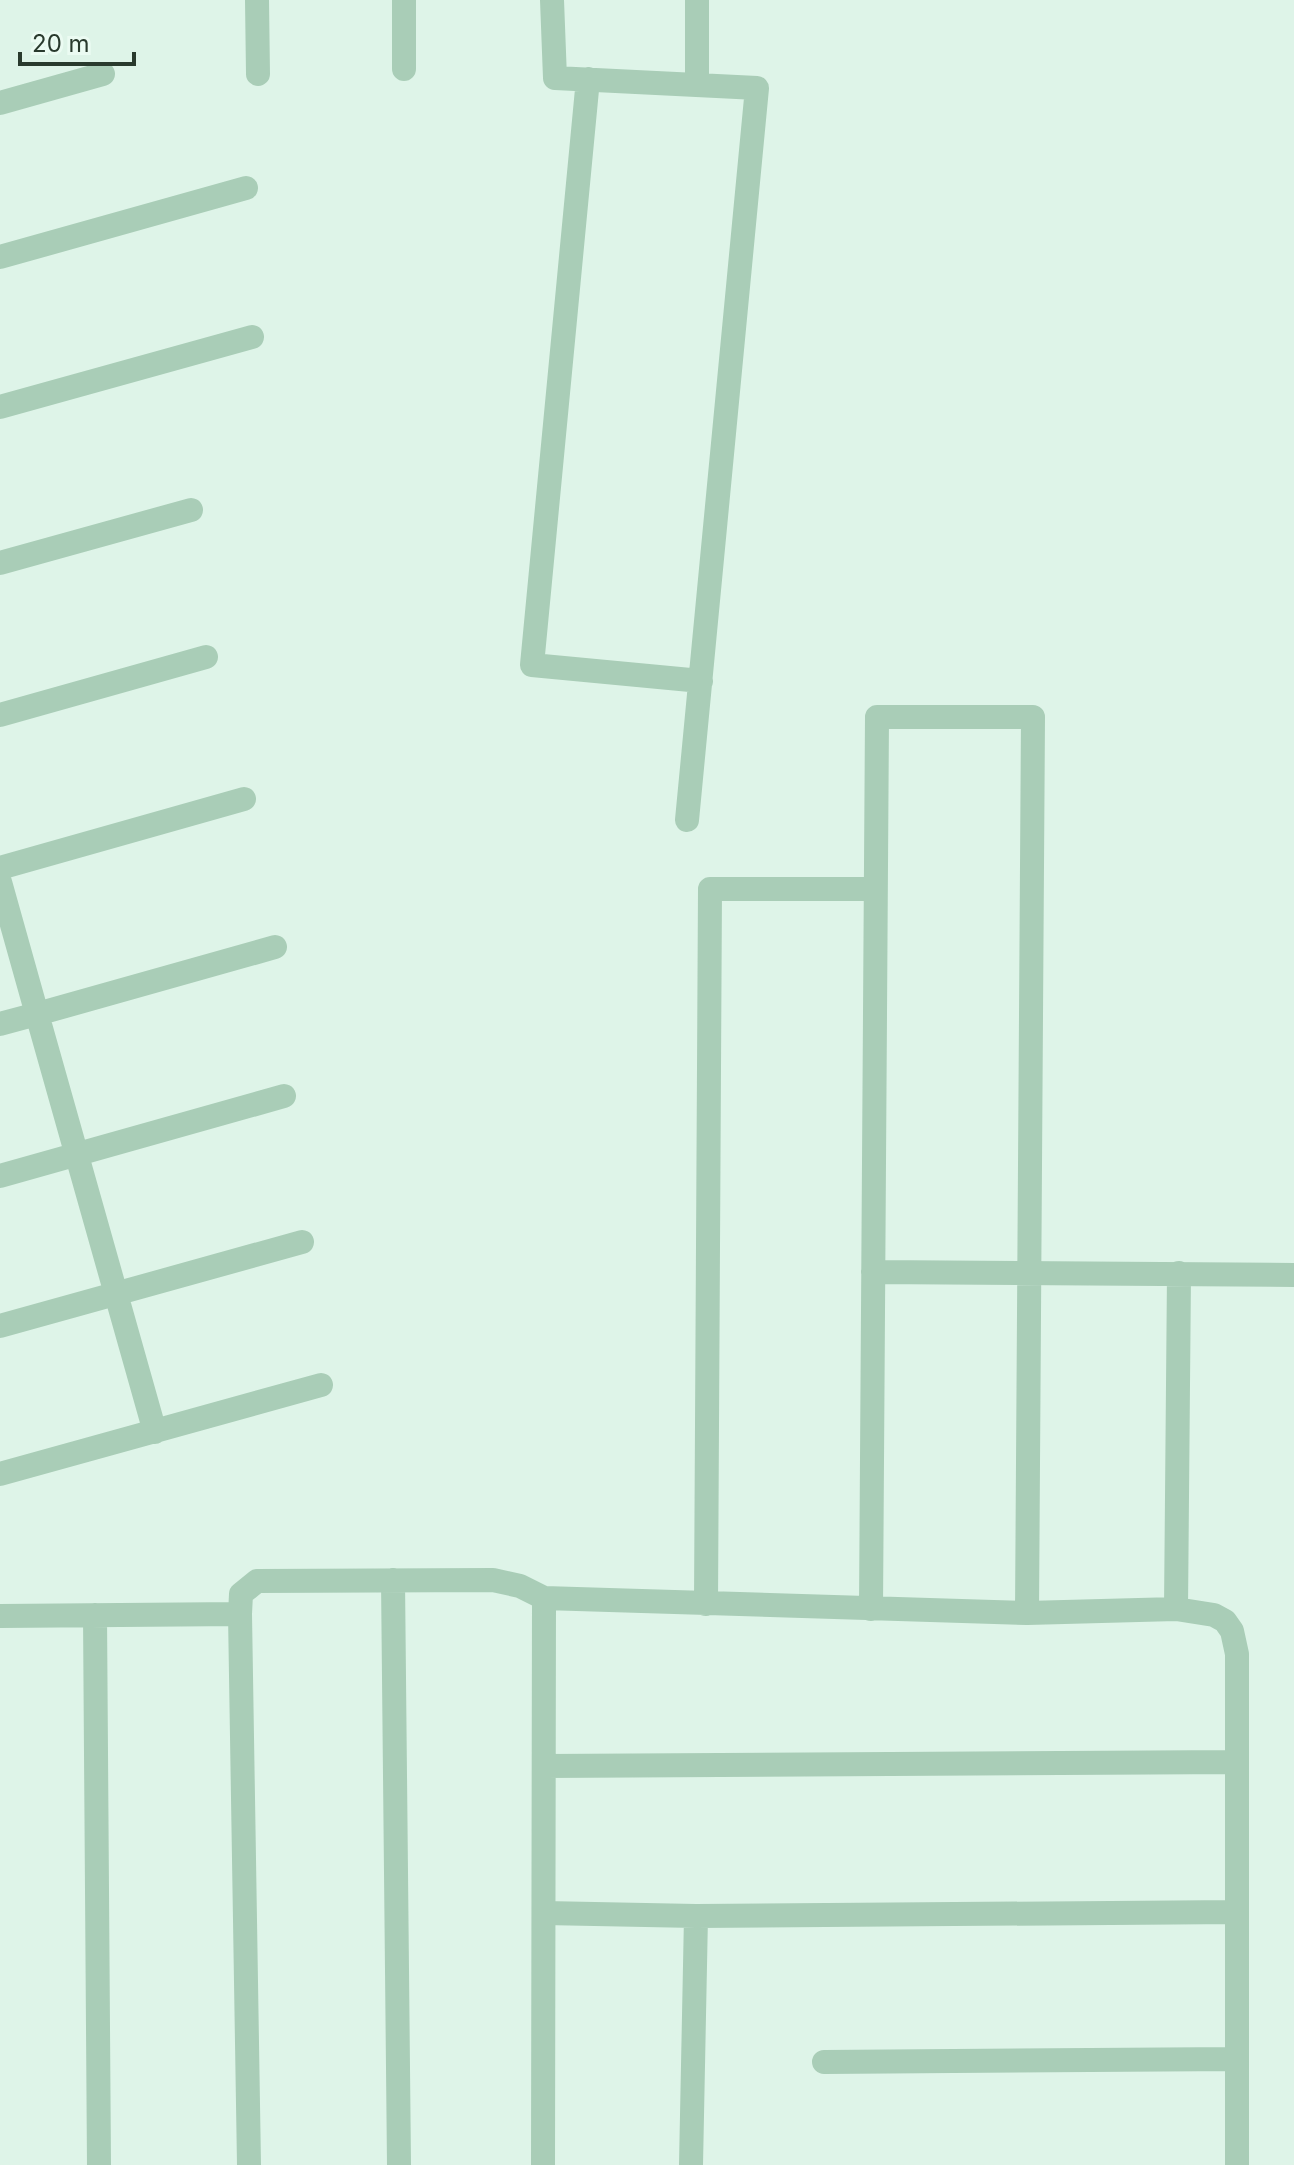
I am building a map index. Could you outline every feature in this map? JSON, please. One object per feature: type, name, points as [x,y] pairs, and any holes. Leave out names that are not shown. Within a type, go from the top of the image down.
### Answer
[{"type":"street","points":[[257,0],[258,74]]},
{"type":"street","points":[[404,0],[404,69]]},
{"type":"street","points":[[552,0],[555,78],[757,88],[687,820]]},
{"type":"street","points":[[697,0],[697,85]]},
{"type":"street","points":[[0,103],[103,74]]},
{"type":"street","points":[[588,79],[532,665],[701,681]]},
{"type":"street","points":[[0,257],[246,188]]},
{"type":"street","points":[[0,407],[252,337]]},
{"type":"street","points":[[0,563],[191,510]]},
{"type":"street","points":[[0,715],[206,657]]},
{"type":"street","points":[[871,1609],[877,717],[1033,717],[1027,1613]]},
{"type":"street","points":[[0,868],[244,799]]},
{"type":"street","points":[[0,882],[155,1432]]},
{"type":"street","points":[[706,1604],[710,889],[875,889]]},
{"type":"street","points":[[0,1024],[275,947]]},
{"type":"street","points":[[0,1176],[284,1096]]},
{"type":"street","points":[[0,1326],[302,1242]]},
{"type":"street","points":[[873,1272],[1294,1275]]},
{"type":"street","points":[[1176,1609],[1179,1273]]},
{"type":"street","points":[[0,1474],[321,1385]]},
{"type":"street","points":[[393,1580],[399,2165]]},
{"type":"street","points":[[249,2165],[241,1594],[257,1581],[393,1580],[493,1580],[520,1586],[544,1598],[1027,1613],[1176,1609],[1214,1615],[1225,1621],[1232,1631],[1237,1654],[1237,2165]]},
{"type":"street","points":[[543,2165],[544,1598]]},
{"type":"street","points":[[0,1616],[240,1614]]},
{"type":"street","points":[[95,1615],[99,2165]]},
{"type":"street","points":[[545,1766],[1237,1762]]},
{"type":"street","points":[[544,1913],[696,1916],[1237,1912]]},
{"type":"street","points":[[691,2165],[696,1916]]},
{"type":"street","points":[[824,2062],[1237,2059]]}]
